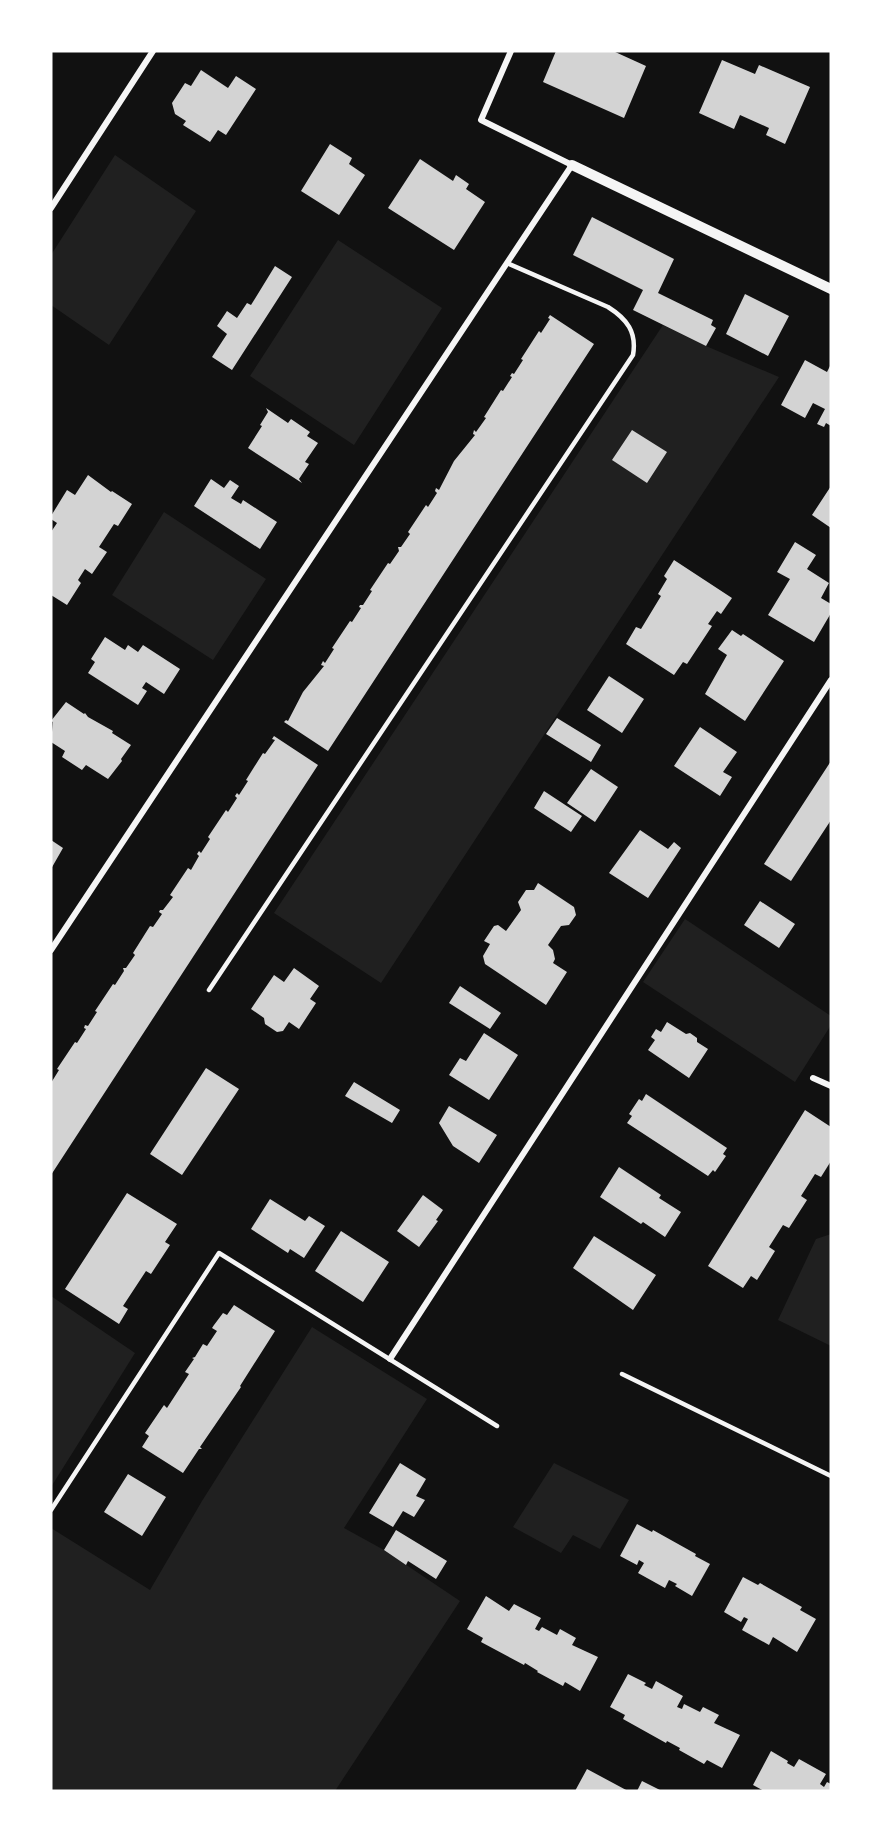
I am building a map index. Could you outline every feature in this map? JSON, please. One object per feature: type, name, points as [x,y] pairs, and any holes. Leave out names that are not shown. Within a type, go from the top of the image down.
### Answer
[{"type":"street","points":[[51,208],[153,51]]},
{"type":"street","points":[[511,51],[481,120],[831,289]]},
{"type":"street","points":[[51,950],[572,165]]},
{"type":"street","points":[[390,1359],[831,680]]},
{"type":"street","points":[[813,1077],[831,1086]]},
{"type":"lane","points":[[209,990],[633,355],[635,342],[632,328],[618,314],[608,307],[507,263]]},
{"type":"lane","points":[[51,1510],[219,1252],[497,1426]]},
{"type":"lane","points":[[622,1374],[831,1476]]},
{"type":"shaded area","points":[[115,155],[196,211],[109,345],[51,305],[51,255]]},
{"type":"shaded area","points":[[338,240],[442,308],[354,445],[250,376]]},
{"type":"shaded area","points":[[663,325],[779,377],[381,983],[274,913]]},
{"type":"shaded area","points":[[164,512],[266,579],[213,660],[112,595]]},
{"type":"shaded area","points":[[685,919],[831,1016],[831,1025],[795,1082],[643,982]]},
{"type":"shaded area","points":[[831,1234],[831,1346],[778,1320],[816,1239]]},
{"type":"shaded area","points":[[51,1296],[135,1353],[51,1487]]},
{"type":"shaded area","points":[[312,1327],[427,1399],[344,1528],[384,1550],[460,1601],[335,1791],[51,1791],[51,1528],[150,1590],[202,1501]]},
{"type":"shaded area","points":[[554,1463],[629,1500],[600,1549],[573,1535],[561,1553],[513,1527]]},
{"type":"building","points":[[556,51],[613,51],[646,66],[624,118],[543,82]]},
{"type":"building","points":[[722,60],[755,74],[759,65],[810,87],[785,144],[766,135],[769,128],[740,115],[734,129],[699,113]]},
{"type":"building","points":[[201,70],[228,88],[236,76],[256,89],[226,135],[218,130],[210,142],[183,125],[186,121],[175,114],[172,103],[185,83],[191,86]]},
{"type":"building","points":[[330,144],[352,158],[349,164],[365,175],[339,215],[301,191]]},
{"type":"building","points":[[420,159],[453,181],[456,175],[469,184],[466,189],[485,202],[454,250],[388,208]]},
{"type":"building","points":[[592,217],[674,259],[658,293],[713,320],[711,325],[716,328],[706,346],[633,310],[643,290],[573,255]]},
{"type":"building","points":[[275,266],[292,277],[232,370],[212,357],[227,334],[217,326],[227,311],[237,318],[247,303],[251,305]]},
{"type":"building","points":[[745,294],[789,316],[768,356],[726,334]]},
{"type":"building","points":[[550,315],[594,344],[328,751],[284,722],[288,721],[303,692],[324,666],[321,665],[323,661],[325,663],[334,649],[332,648],[350,621],[352,622],[361,608],[360,605],[363,605],[388,563],[390,564],[399,551],[398,547],[401,547],[410,534],[408,532],[426,505],[428,507],[437,493],[436,488],[439,490],[454,461],[475,435],[474,430],[476,432],[486,418],[484,417],[523,360],[521,359],[539,331],[541,333]]},
{"type":"building","points":[[805,360],[827,372],[831,364],[831,426],[826,423],[824,427],[817,424],[825,409],[813,403],[805,418],[781,405]]},
{"type":"building","points":[[266,408],[288,423],[291,419],[310,432],[307,436],[318,443],[305,462],[309,464],[299,479],[302,483],[248,448],[262,426],[260,425],[268,412]]},
{"type":"building","points":[[632,430],[667,452],[647,483],[612,460]]},
{"type":"building","points":[[88,475],[132,504],[118,526],[114,524],[99,547],[107,552],[92,574],[85,569],[78,580],[81,583],[67,605],[51,595],[51,532],[57,523],[51,519],[51,516],[67,490],[75,495]]},
{"type":"building","points":[[211,479],[224,488],[230,480],[239,486],[231,498],[241,504],[243,500],[277,522],[260,549],[194,506]]},
{"type":"building","points":[[831,486],[831,528],[812,515]]},
{"type":"building","points":[[795,542],[816,555],[807,569],[829,583],[821,598],[831,604],[831,613],[814,642],[768,615],[790,579],[777,572]]},
{"type":"building","points":[[674,560],[732,598],[721,614],[717,611],[708,624],[712,626],[687,664],[683,662],[674,675],[626,644],[636,627],[641,629],[661,596],[658,594],[667,579],[664,576]]},
{"type":"building","points":[[732,630],[741,636],[743,634],[784,661],[745,721],[705,694],[727,655],[718,649]]},
{"type":"building","points":[[105,637],[125,650],[128,645],[138,652],[143,645],[180,669],[164,694],[146,682],[142,688],[147,691],[138,705],[88,673],[95,662],[91,659]]},
{"type":"building","points":[[609,676],[644,699],[622,733],[587,710]]},
{"type":"building","points":[[66,702],[131,745],[108,779],[86,765],[82,770],[62,757],[65,751],[51,742],[53,722],[51,721]]},
{"type":"building","points":[[557,718],[601,745],[591,762],[546,734]]},
{"type":"building","points":[[700,727],[737,752],[723,772],[732,777],[720,796],[674,766]]},
{"type":"building","points":[[274,736],[318,765],[51,1175],[51,1083],[59,1070],[57,1069],[75,1042],[77,1043],[86,1029],[85,1025],[88,1026],[113,984],[115,985],[124,971],[123,968],[126,968],[135,955],[133,953],[150,926],[153,927],[162,914],[160,910],[163,910],[173,897],[170,895],[188,868],[191,870],[199,856],[197,854],[199,851],[201,853],[210,839],[208,837],[226,810],[228,812],[237,798],[235,796],[237,793],[239,795],[263,753],[265,754],[275,740],[272,739]]},
{"type":"building","points":[[831,761],[831,820],[791,881],[764,864]]},
{"type":"building","points":[[591,769],[618,787],[595,822],[567,803]]},
{"type":"building","points":[[544,791],[582,816],[571,832],[534,808]]},
{"type":"building","points":[[640,830],[668,849],[674,842],[681,848],[648,898],[609,873]]},
{"type":"building","points":[[51,840],[63,848],[51,869]]},
{"type":"building","points":[[538,883],[574,907],[576,915],[569,925],[561,926],[548,945],[553,950],[555,959],[553,963],[567,972],[546,1005],[485,964],[483,956],[490,944],[484,941],[494,926],[498,925],[506,931],[521,910],[518,902],[526,890],[534,890]]},
{"type":"building","points":[[760,901],[795,924],[779,948],[744,925]]},
{"type":"building","points":[[294,968],[319,986],[310,999],[316,1003],[299,1029],[289,1022],[283,1031],[277,1032],[265,1024],[264,1018],[251,1009],[274,975],[284,982]]},
{"type":"building","points":[[460,986],[501,1013],[490,1029],[449,1003]]},
{"type":"building","points":[[667,1022],[686,1034],[690,1033],[697,1038],[697,1042],[708,1049],[689,1078],[648,1050],[655,1040],[651,1037],[656,1029],[661,1032]]},
{"type":"building","points":[[484,1033],[518,1055],[489,1100],[449,1075],[460,1058],[466,1061]]},
{"type":"building","points":[[206,1068],[239,1089],[182,1175],[150,1154]]},
{"type":"building","points":[[354,1082],[400,1110],[392,1123],[345,1096]]},
{"type":"building","points":[[646,1094],[727,1148],[723,1154],[726,1156],[715,1172],[713,1170],[708,1176],[627,1123],[632,1116],[629,1114],[639,1099],[642,1101]]},
{"type":"building","points":[[449,1106],[497,1135],[479,1163],[453,1146],[439,1123]]},
{"type":"building","points":[[805,1110],[831,1127],[831,1161],[821,1177],[815,1174],[801,1196],[807,1200],[789,1228],[783,1225],[769,1247],[775,1251],[757,1280],[751,1276],[743,1288],[708,1266]]},
{"type":"building","points":[[619,1167],[661,1195],[659,1198],[681,1212],[665,1237],[600,1197]]},
{"type":"building","points":[[127,1193],[177,1224],[165,1242],[170,1245],[151,1274],[146,1271],[123,1306],[128,1309],[119,1324],[65,1289]]},
{"type":"building","points":[[423,1195],[443,1210],[419,1247],[397,1231]]},
{"type":"building","points":[[270,1199],[305,1221],[309,1216],[325,1226],[304,1258],[290,1249],[288,1253],[251,1229]]},
{"type":"building","points":[[341,1231],[389,1262],[363,1302],[315,1271]]},
{"type":"building","points":[[594,1236],[656,1275],[633,1310],[573,1268]]},
{"type":"building","points":[[234,1305],[275,1331],[241,1387],[200,1447],[202,1449],[199,1449],[183,1473],[142,1447],[149,1436],[145,1433],[164,1405],[167,1408],[189,1374],[185,1372],[194,1359],[192,1358],[203,1344],[207,1346],[217,1331],[212,1328],[214,1325],[223,1313],[227,1315]]},
{"type":"building","points":[[400,1463],[426,1479],[416,1496],[425,1500],[414,1517],[403,1511],[393,1527],[369,1513]]},
{"type":"building","points":[[128,1474],[166,1497],[142,1536],[104,1512]]},
{"type":"building","points":[[637,1524],[652,1532],[653,1530],[710,1564],[692,1596],[669,1580],[665,1588],[638,1573],[644,1563],[639,1560],[637,1565],[620,1556]]},
{"type":"building","points":[[396,1530],[447,1561],[436,1579],[408,1561],[406,1565],[384,1550]]},
{"type":"building","points":[[743,1577],[758,1585],[760,1583],[802,1607],[800,1610],[816,1619],[797,1652],[773,1637],[769,1645],[742,1630],[748,1619],[744,1617],[741,1622],[724,1612]]},
{"type":"building","points":[[486,1596],[509,1611],[514,1604],[541,1618],[535,1629],[539,1631],[542,1627],[557,1635],[560,1629],[576,1638],[572,1645],[598,1657],[580,1691],[565,1682],[563,1686],[525,1663],[524,1665],[481,1642],[483,1638],[467,1629]]},
{"type":"building","points":[[628,1674],[646,1683],[644,1685],[652,1689],[656,1681],[683,1696],[677,1707],[682,1709],[684,1704],[700,1712],[703,1707],[719,1715],[714,1723],[740,1735],[722,1768],[707,1760],[704,1764],[679,1750],[680,1748],[667,1741],[666,1743],[623,1719],[625,1715],[610,1707]]},
{"type":"building","points":[[771,1751],[794,1767],[799,1759],[826,1774],[820,1784],[824,1787],[827,1782],[831,1784],[831,1791],[764,1791],[753,1785]]},
{"type":"building","points":[[587,1769],[628,1791],[575,1791]]},
{"type":"building","points":[[642,1781],[662,1791],[637,1791]]}]
